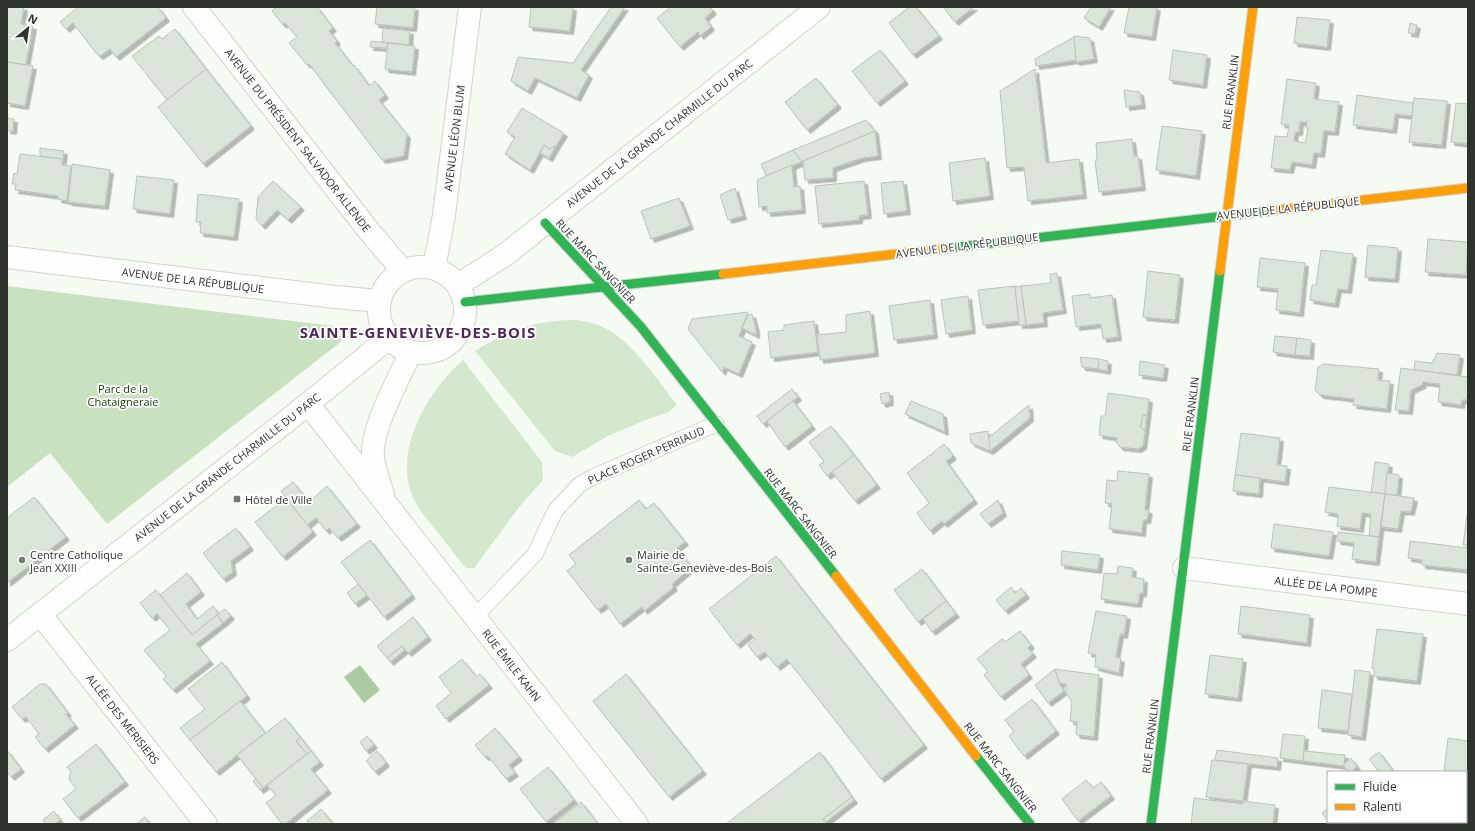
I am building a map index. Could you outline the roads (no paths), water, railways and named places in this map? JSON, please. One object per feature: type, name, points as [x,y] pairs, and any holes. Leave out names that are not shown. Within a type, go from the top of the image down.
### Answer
[{"type":"street","name":"AVENUE DU PRÉSIDENT SALVADOR ALLENDE","points":[[194,7],[369,231],[403,271]]},
{"type":"street","name":"AVENUE LÉON BLUM","points":[[434,268],[444,214],[470,7]]},
{"type":"street","name":"AVENUE DE LA GRANDE CHARMILLE DU PARC","points":[[461,293],[545,223],[819,7]]},
{"type":"street","name":"RUE FRANKLIN","points":[[1151,824],[1253,7]]},
{"type":"street","name":"AVENUE DE LA RÉPUBLIQUE","points":[[461,293],[604,288],[1468,188]]},
{"type":"street","name":"RUE MARC SANGNIER","points":[[545,223],[641,327],[1030,824]]},
{"type":"street","name":"AVENUE DE LA RÉPUBLIQUE","points":[[7,257],[379,301]]},
{"type":"street","points":[[424,266],[434,268],[448,274],[461,293],[465,316],[461,330],[452,342],[440,349],[426,353],[411,352],[399,347],[389,338],[382,327],[379,315],[379,301],[384,289],[392,278],[403,271],[413,267],[424,266]]},
{"type":"street","name":"AVENUE DE LA GRANDE CHARMILLE DU PARC","points":[[7,640],[308,404],[389,338]]},
{"type":"street","name":"RUE ÉMILE KAHN","points":[[387,506],[377,476],[373,457],[376,435],[387,404],[411,352]]},
{"type":"street","name":"RUE ÉMILE KAHN","points":[[308,404],[637,824]]},
{"type":"street","name":"ALLÉE DE LA POMPE","points":[[1184,568],[1468,604]]},
{"type":"street","name":"ALLÉE DES MERISIERS","points":[[40,614],[206,824]]},
{"type":"lane","name":"PLACE ROGER PERRIAUD","points":[[475,618],[535,554],[555,511],[579,486],[593,477],[716,424]]},
{"type":"place","name":"Hôtel de Ville","points":[[237,499]]},
{"type":"place","name":"Centre Catholique Jean XXIII","points":[[22,560]]},
{"type":"place","name":"Mairie de Sainte-Geneviève-des-Bois","points":[[629,560]]},
{"type":"district","name":"SAINTE-GENEVIÈVE-DES-BOIS","points":[[418,332]]},
{"type":"park label","name":"Parc de la Chataigneraie","points":[[123,394]]}]
